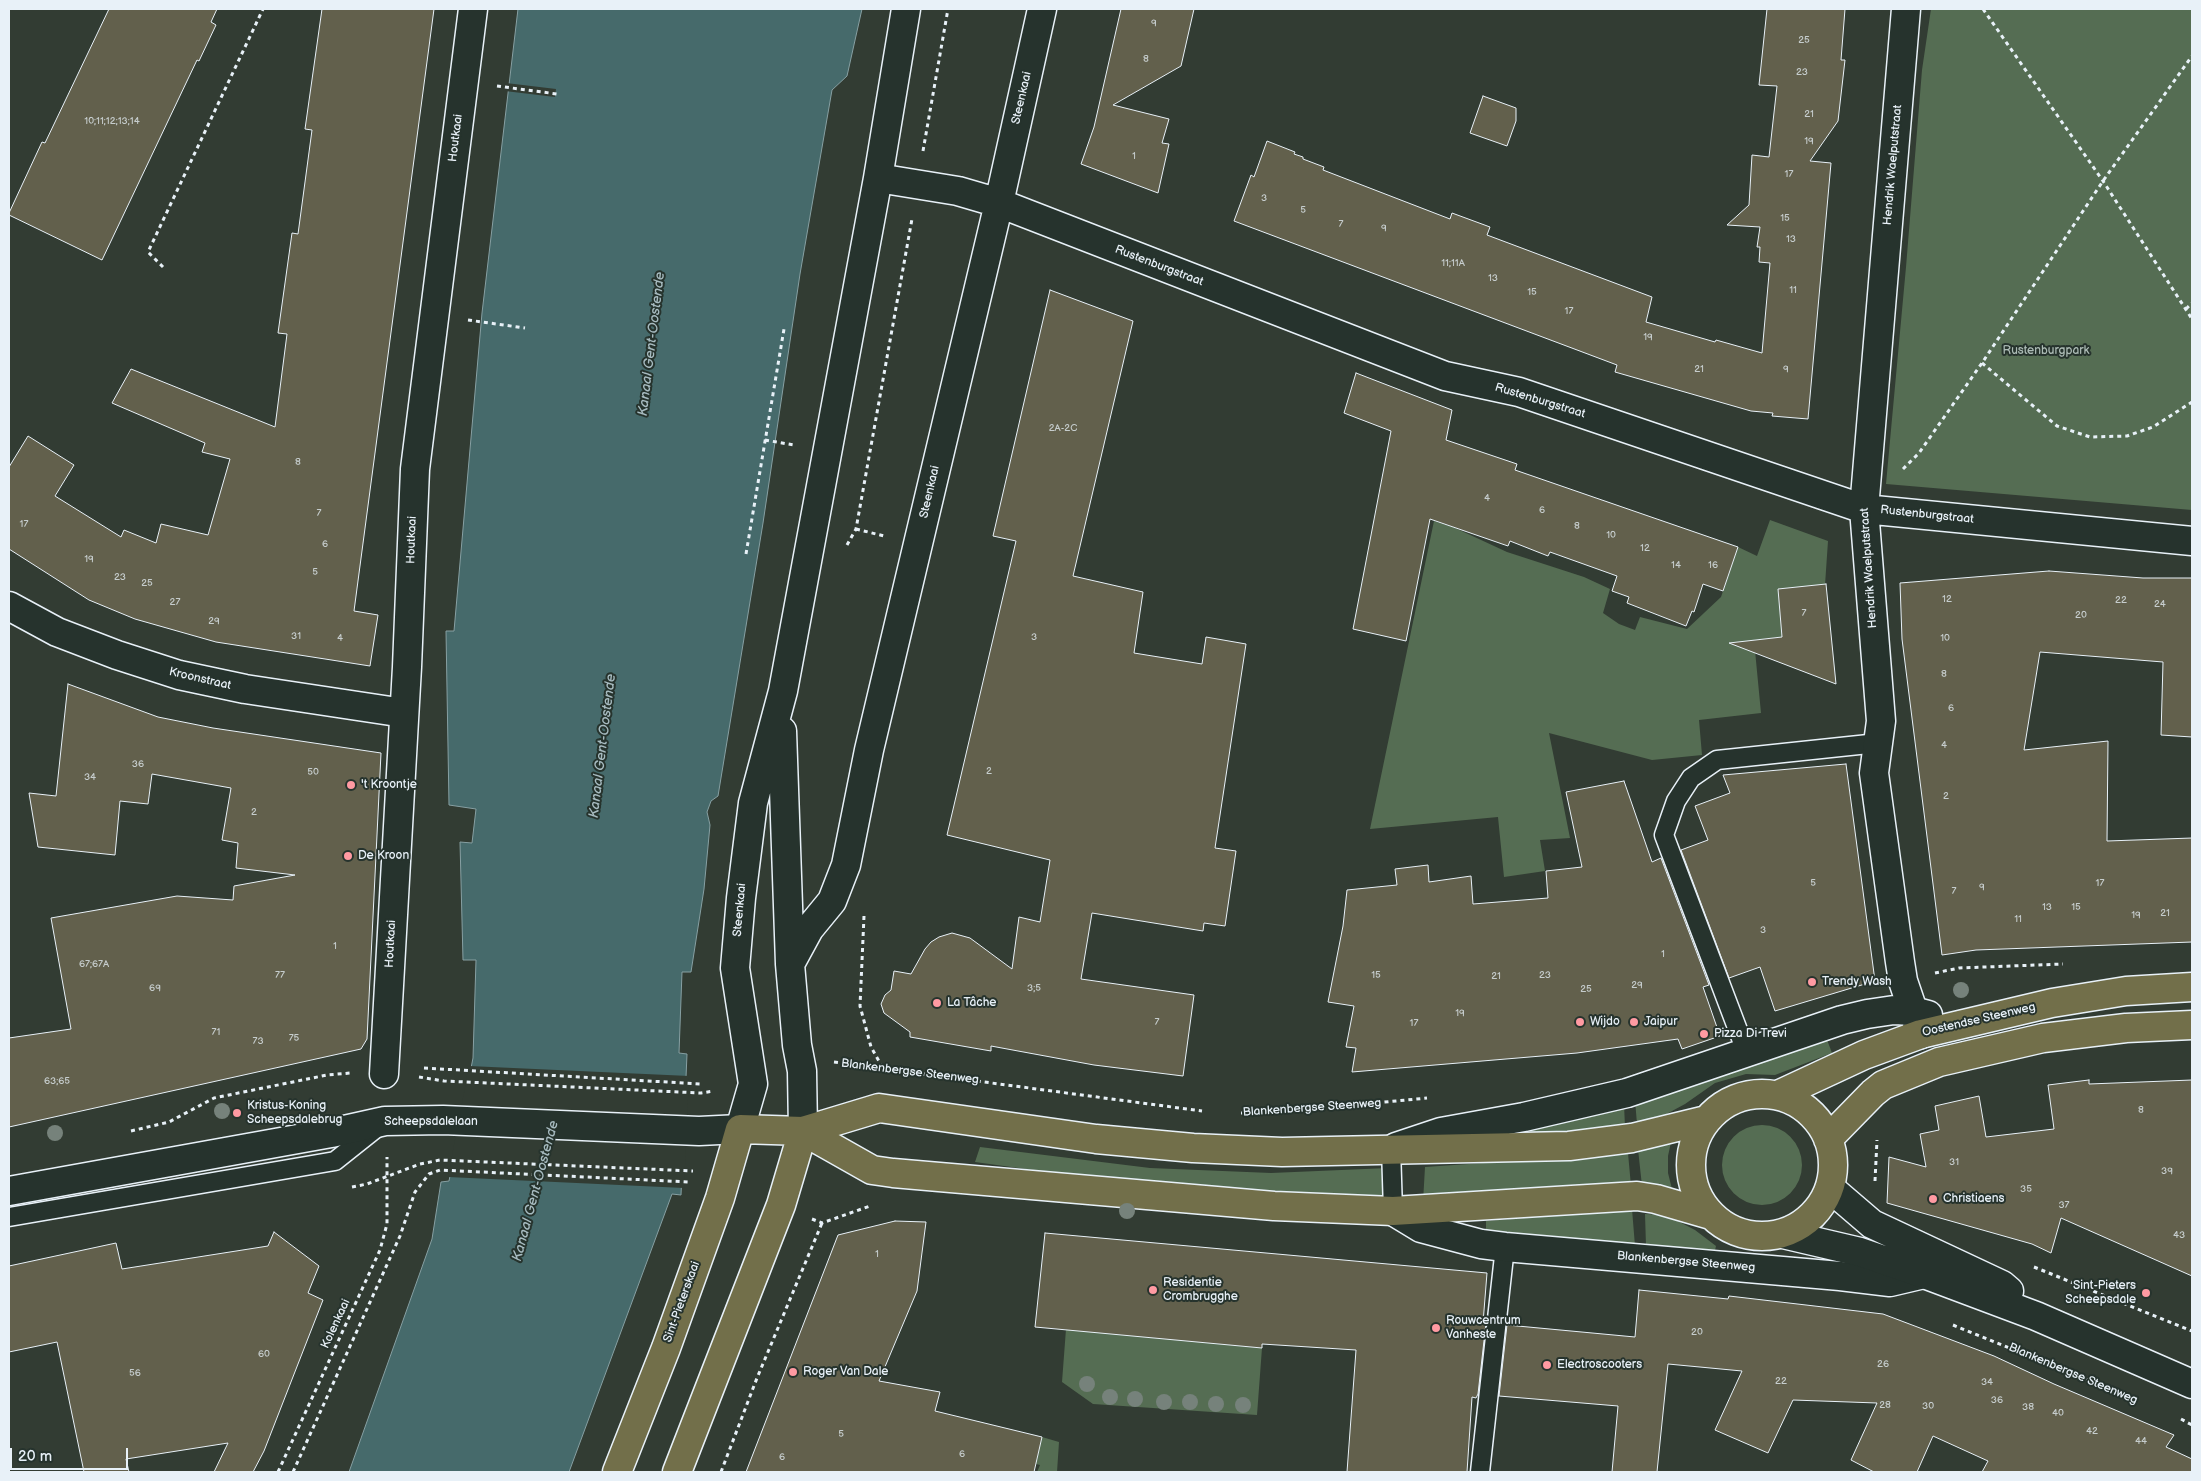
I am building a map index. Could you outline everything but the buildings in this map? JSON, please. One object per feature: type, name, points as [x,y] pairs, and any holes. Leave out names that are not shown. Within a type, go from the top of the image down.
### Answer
[{"type":"main road","name":"Oostendse Steenweg","points":[[1778,1095],[1864,1055],[1917,1022],[1952,1026],[2052,1003],[2126,991],[2192,988]]},
{"type":"main road","points":[[1828,1138],[1883,1085],[1939,1062],[2043,1038],[2126,1028],[2192,1025]]},
{"type":"main road","name":"Blankenbergse Steenweg","points":[[1751,1094],[1778,1095],[1799,1104],[1817,1119],[1828,1138],[1834,1163],[1830,1188],[1812,1217],[1783,1234],[1760,1237],[1737,1232],[1722,1225],[1698,1200],[1690,1173],[1692,1145],[1706,1120],[1726,1103],[1751,1094]]},
{"type":"main road","name":"Blankenbergse Steenweg","points":[[740,1129],[804,1131],[879,1108],[1096,1139],[1193,1148],[1282,1152],[1392,1148],[1569,1146],[1632,1138],[1706,1120]]},
{"type":"main road","name":"Sint-Pieterskaai","points":[[617,1472],[720,1198],[740,1129]]},
{"type":"main road","name":"Blankenbergse Steenweg","points":[[804,1131],[872,1170],[1274,1206],[1393,1211],[1637,1196],[1656,1199],[1711,1215]]},
{"type":"main road","points":[[677,1472],[781,1205],[804,1131]]},
{"type":"street","name":"Houtkaai","points":[[384,1074],[404,713],[415,469],[473,9]]},
{"type":"street","name":"Steenkaai","points":[[740,1129],[754,1084],[736,968],[741,898],[753,803],[782,691],[878,178],[906,9]]},
{"type":"street","name":"Steenkaai","points":[[790,964],[809,929],[832,901],[846,865],[869,750],[999,203],[1042,9]]},
{"type":"street","name":"Hendrik Waelputstraat","points":[[1906,9],[1864,509],[1881,721],[1874,773],[1903,981],[1917,1022]]},
{"type":"street","name":"Rustenburgstraat","points":[[878,178],[958,191],[999,203],[1444,376],[1519,392],[1864,509],[2192,541]]},
{"type":"street","name":"Kroonstraat","points":[[9,606],[57,632],[117,655],[179,675],[245,689],[404,713]]},
{"type":"street","name":"Steenkaai","points":[[782,691],[782,766],[790,964],[797,1045],[802,1071],[804,1131]]},
{"type":"street","name":"Blankenbergse Steenweg","points":[[1392,1148],[1441,1132],[1524,1117],[1627,1093],[1747,1054],[1842,1020],[1894,1010],[1917,1022]]},
{"type":"street","name":"Scheepsdalelaan","points":[[9,1191],[331,1133],[386,1121],[443,1120],[699,1131],[740,1129]]},
{"type":"street","name":"Blankenbergse Steenweg","points":[[1830,1188],[1872,1224],[2002,1285],[2036,1316]]},
{"type":"street","name":"Blankenbergse Steenweg","points":[[1393,1211],[1421,1228],[1481,1244],[1505,1247],[1890,1282],[1924,1274]]},
{"type":"street","name":"Blankenbergse Steenweg","points":[[1783,1234],[1860,1252],[1924,1274],[2036,1316],[2192,1384]]},
{"type":"lane","points":[[1747,1054],[1664,835],[1676,801],[1691,778],[1717,760],[1878,743]]},
{"type":"lane","points":[[9,1217],[336,1161],[386,1121]]},
{"type":"lane","points":[[1392,1148],[1393,1211]]},
{"type":"lane","points":[[1480,1472],[1505,1247]]},
{"type":"path","points":[[163,266],[148,252],[263,9]]},
{"type":"path","points":[[846,549],[856,529],[948,9]]},
{"type":"path","points":[[1983,9],[2103,182],[2192,319]]},
{"type":"path","points":[[1864,509],[1918,453],[1982,363],[2103,182],[2191,57]]},
{"type":"path","points":[[2191,57],[2192,64]]},
{"type":"path","points":[[495,86],[557,94]]},
{"type":"path","points":[[2186,309],[2192,303]]},
{"type":"path","points":[[465,320],[524,328]]},
{"type":"path","points":[[746,554],[784,329]]},
{"type":"path","points":[[1982,363],[2057,426],[2090,437],[2127,436],[2153,427],[2192,402]]},
{"type":"path","points":[[765,440],[775,442]]},
{"type":"path","points":[[846,865],[864,917],[860,1006],[872,1046],[884,1069]]},
{"type":"path","points":[[1903,981],[1959,968],[2069,964]]},
{"type":"path","name":"Blankenbergse Steenweg","points":[[802,1071],[834,1062],[1205,1112]]},
{"type":"path","points":[[424,1068],[701,1084]]},
{"type":"path","points":[[122,1133],[169,1122],[214,1098],[341,1074]]},
{"type":"path","points":[[411,1076],[444,1081],[701,1093]]},
{"type":"path","name":"Blankenbergse Steenweg","points":[[1233,1113],[1270,1113],[1434,1098]]},
{"type":"path","points":[[367,1184],[420,1164],[440,1160],[697,1172]]},
{"type":"path","name":"Kolenkaai","points":[[294,1472],[400,1236],[415,1192],[429,1174],[440,1170],[697,1182]]},
{"type":"path","name":"Kolenkaai","points":[[278,1472],[380,1250],[388,1224],[388,1176]]},
{"type":"path","points":[[721,1472],[757,1378],[822,1223],[867,1207]]},
{"type":"path","name":"Blankenbergse Steenweg","points":[[1946,1322],[2137,1400]]},
{"type":"path","points":[[2174,1416],[2192,1425]]},
{"type":"green space","name":"Rustenburgpark","points":[[1931,9],[2192,9],[2192,510],[1886,484],[1922,70]]},
{"type":"green space","points":[[1770,520],[1828,541],[1825,585],[1778,589],[1782,637],[1754,640],[1761,713],[1699,720],[1702,755],[1652,760],[1549,733],[1570,838],[1540,840],[1545,871],[1504,877],[1498,817],[1370,829],[1434,521],[1453,527],[1507,552],[1584,577],[1610,589],[1603,613],[1619,624],[1635,630],[1640,617],[1687,629],[1721,597],[1738,547],[1757,556]]},
{"type":"green space","points":[[1826,1037],[1832,1053],[1775,1075],[1746,1074],[1715,1083],[1685,1104],[1661,1117],[1637,1124],[1635,1100]]},
{"type":"green space","points":[[1624,1104],[1625,1127],[1531,1135],[1530,1128]]},
{"type":"green space","points":[[1754,1125],[1770,1125],[1791,1136],[1802,1157],[1802,1173],[1791,1194],[1770,1205],[1754,1205],[1740,1199],[1728,1187],[1722,1173],[1722,1157],[1728,1143],[1740,1131]]},
{"type":"green space","points":[[1671,1142],[1668,1156],[1668,1173],[1672,1189],[1642,1186],[1638,1149]]},
{"type":"green space","points":[[980,1147],[1150,1168],[1271,1173],[1388,1168],[1389,1204],[1127,1183],[975,1162]]},
{"type":"green space","points":[[1628,1153],[1631,1186],[1423,1202],[1425,1167]]},
{"type":"green space","points":[[1632,1209],[1635,1246],[1486,1233],[1486,1221]]},
{"type":"green space","points":[[1645,1214],[1666,1215],[1695,1230],[1716,1246],[1714,1255],[1646,1246]]},
{"type":"green space","points":[[1066,1329],[1262,1348],[1257,1415],[1093,1404],[1062,1382]]},
{"type":"green space","points":[[1042,1437],[1059,1442],[1057,1472],[1037,1472],[1040,1465],[1036,1464]]},
{"type":"water","name":"Kanaal Gent-Oostende","points":[[518,9],[862,9],[847,76],[832,90],[800,274],[763,523],[718,796],[711,801],[707,812],[710,825],[704,889],[691,972],[682,972],[679,1053],[687,1054],[681,1195],[672,1194],[569,1472],[349,1472],[432,1239],[441,1182],[449,1181],[473,1058],[476,960],[463,960],[460,842],[472,843],[476,809],[449,805],[446,631],[454,631],[482,313]]},
{"type":"pier","points":[[506,83],[556,89],[555,97],[505,91]]},
{"type":"pier","points":[[469,1066],[689,1076],[684,1188],[448,1177]]},
{"type":"place","name":"'t Kroontje","points":[[351,785]]},
{"type":"place","name":"De Kroon","points":[[348,856]]},
{"type":"place","name":"Trendy Wash","points":[[1812,982]]},
{"type":"place","name":"La Tâche","points":[[937,1003]]},
{"type":"place","name":"Wijdo","points":[[1580,1022]]},
{"type":"place","name":"Jaipur","points":[[1634,1022]]},
{"type":"place","name":"Pizza Di Trevi","points":[[1704,1034]]},
{"type":"place","name":"Kristus-Koning Scheepsdalebrug","points":[[237,1113]]},
{"type":"place","name":"Christiaens","points":[[1933,1199]]},
{"type":"place","name":"Residentie Crombrugghe","points":[[1153,1290]]},
{"type":"place","name":"Sint-Pieters Scheepsdale","points":[[2146,1293]]},
{"type":"place","name":"Rouwcentrum Vanheste","points":[[1436,1328]]},
{"type":"place","name":"Electroscooters","points":[[1547,1365]]},
{"type":"place","name":"Roger Van Dale","points":[[793,1372]]}]
